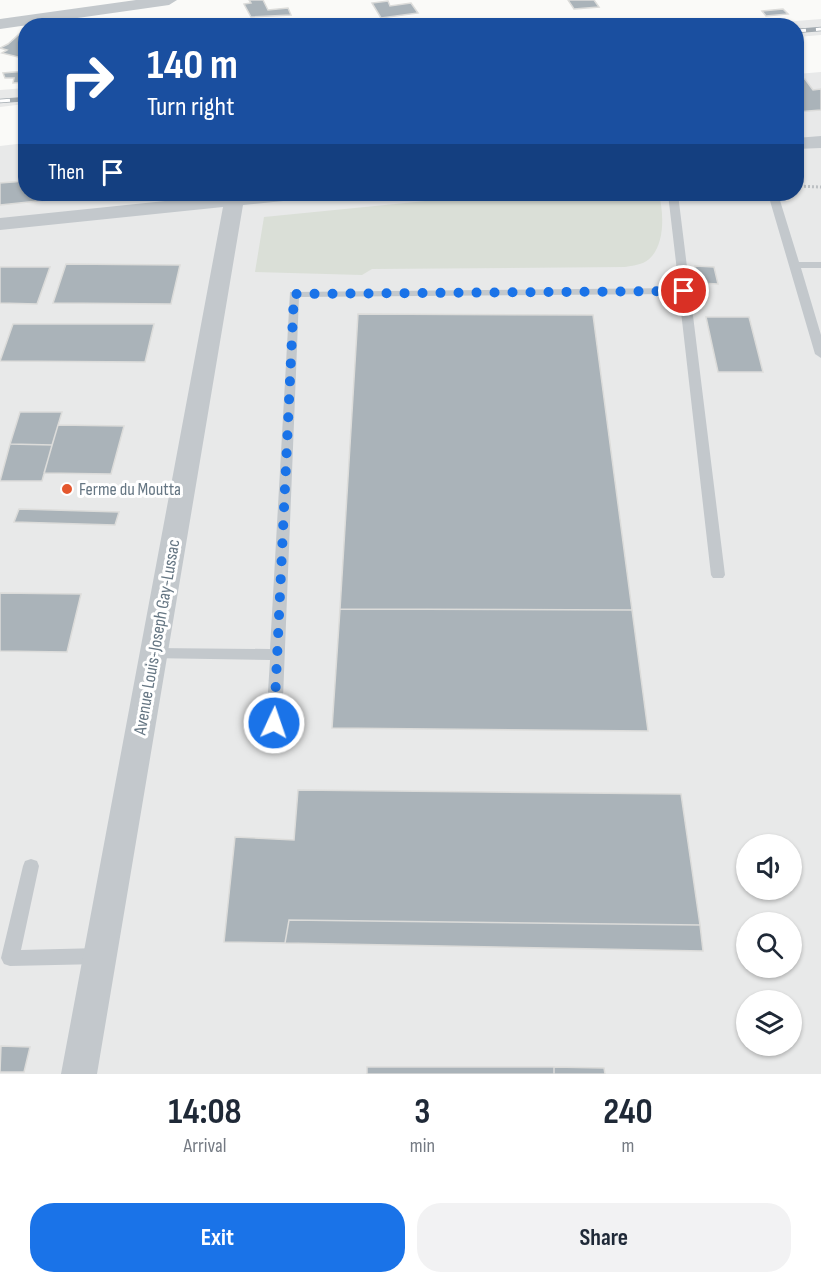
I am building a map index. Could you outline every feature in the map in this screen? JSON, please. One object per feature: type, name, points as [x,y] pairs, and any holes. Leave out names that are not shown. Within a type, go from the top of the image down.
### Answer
[{"type":"street","points":[[42,18],[169,0]]},
{"type":"street","points":[[0,24],[18,21]]},
{"type":"street","points":[[804,143],[821,142]]},
{"type":"street","points":[[0,224],[215,201]]},
{"type":"street","name":"Avenue Louis-Joseph Gay-Lussac","points":[[79,1074],[234,201]]},
{"type":"lane","points":[[674,201],[718,575]]},
{"type":"lane","points":[[775,201],[821,354]]},
{"type":"lane","points":[[794,265],[821,265]]},
{"type":"lane","points":[[274,723],[294,294],[684,291]]},
{"type":"lane","points":[[154,654],[277,655]]},
{"type":"lane","points":[[31,866],[10,958],[100,956]]},
{"type":"path","points":[[804,186],[821,187]]},
{"type":"shaded area","points":[[821,19],[821,35],[804,36],[804,20]]},
{"type":"shaded area","points":[[821,72],[821,1074],[0,1074],[0,146],[18,144],[18,201],[804,201],[804,73]]},
{"type":"shaded area","points":[[18,89],[18,105],[0,107],[0,90]]},
{"type":"shaded area","points":[[425,201],[660,201],[662,222],[659,242],[650,258],[643,263],[625,267],[372,269],[362,275],[255,272],[264,217]]},
{"type":"building","points":[[249,0],[263,0],[268,10],[288,8],[291,15],[251,17],[244,4],[251,3]]},
{"type":"building","points":[[568,0],[594,0],[599,7],[574,9]]},
{"type":"building","points":[[388,1],[390,6],[411,3],[418,13],[381,18],[372,3]]},
{"type":"building","points":[[783,9],[788,14],[766,16],[762,11]]},
{"type":"building","points":[[18,35],[18,57],[2,53],[7,50],[0,48]]},
{"type":"building","points":[[18,72],[18,83],[13,83],[14,78],[5,78],[3,73]]},
{"type":"building","points":[[804,79],[813,90],[821,89],[821,110],[804,111]]},
{"type":"building","points":[[18,182],[18,201],[38,201],[0,205],[0,183]]},
{"type":"building","points":[[66,264],[180,265],[171,304],[53,303]]},
{"type":"building","points":[[695,266],[714,267],[718,284],[699,283]]},
{"type":"building","points":[[0,267],[50,267],[37,304],[0,303]]},
{"type":"building","points":[[358,314],[593,315],[632,610],[340,609]]},
{"type":"building","points":[[706,317],[749,317],[763,372],[718,372]]},
{"type":"building","points":[[13,324],[154,324],[145,362],[0,361]]},
{"type":"building","points":[[20,412],[62,412],[52,445],[10,444]]},
{"type":"building","points":[[58,425],[124,426],[111,474],[44,473]]},
{"type":"building","points":[[10,444],[52,445],[42,481],[0,481]]},
{"type":"building","points":[[19,509],[119,512],[115,525],[14,522]]},
{"type":"building","points":[[0,593],[81,594],[67,652],[0,651]]},
{"type":"building","points":[[340,609],[632,610],[648,731],[332,728]]},
{"type":"building","points":[[298,790],[681,794],[700,925],[289,920],[285,943],[224,942],[235,837],[294,840]]},
{"type":"building","points":[[289,920],[700,925],[703,951],[285,943]]},
{"type":"building","points":[[1,1046],[30,1047],[24,1072],[0,1072]]},
{"type":"building","points":[[367,1067],[554,1067],[554,1074],[367,1074]]},
{"type":"building","points":[[554,1067],[604,1068],[605,1074],[554,1074]]},
{"type":"railway","points":[[804,30],[821,29]]},
{"type":"railway","points":[[0,101],[18,100]]},
{"type":"place","name":"Ferme du Moutta","points":[[67,489]]},
{"type":"route","points":[[274,723],[294,294],[684,291]]}]
